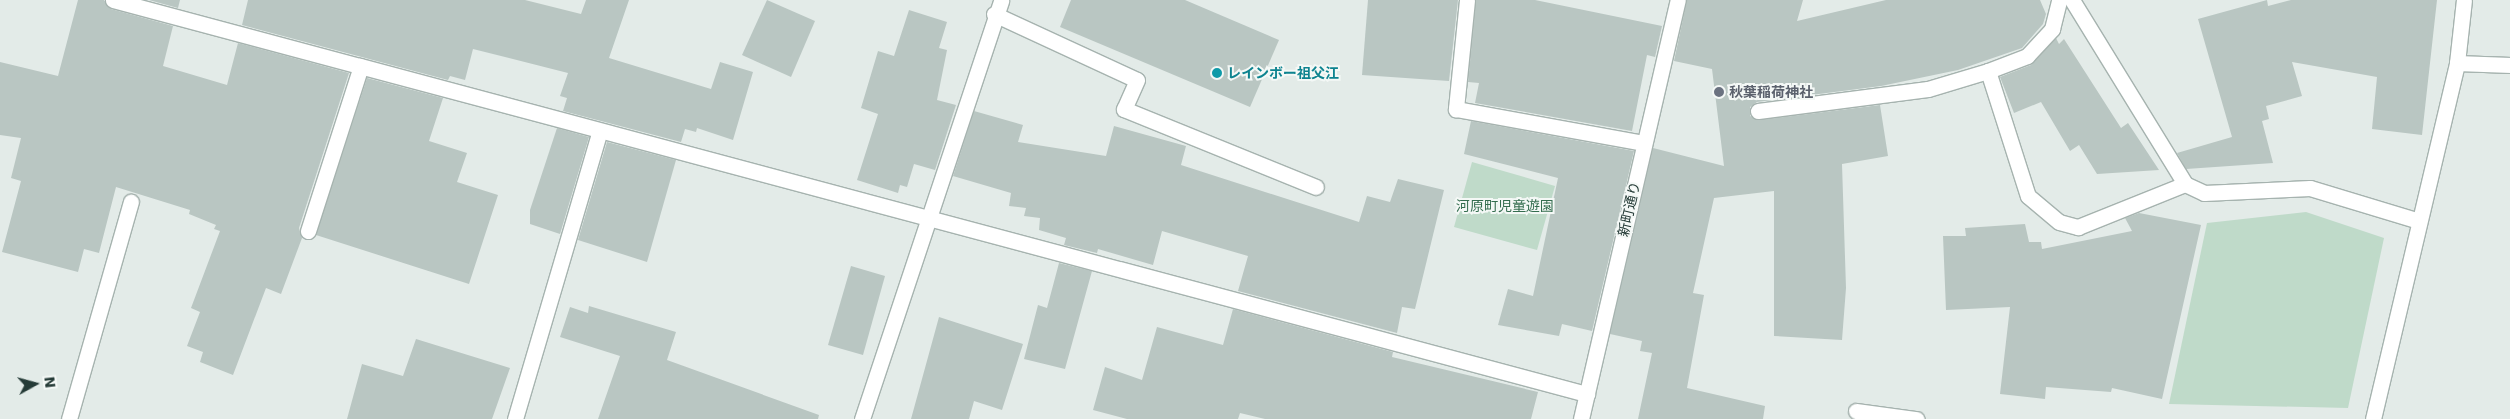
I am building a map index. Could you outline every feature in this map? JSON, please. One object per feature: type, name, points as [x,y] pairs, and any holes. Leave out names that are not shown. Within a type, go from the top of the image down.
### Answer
[{"type":"street","points":[[113,0],[928,220],[1587,394]]},
{"type":"street","points":[[862,419],[994,14],[1001,0]]},
{"type":"street","points":[[1467,0],[1456,109],[1644,143]]},
{"type":"street","name":"新町通り","points":[[1581,419],[1678,0]]},
{"type":"street","points":[[1758,111],[1928,89],[1988,71],[2027,56],[2052,29],[2059,0]]},
{"type":"street","points":[[2072,0],[2185,184],[2204,193],[2310,188],[2419,221]]},
{"type":"street","points":[[2373,419],[2457,63],[2464,0]]},
{"type":"street","points":[[994,14],[1138,80],[1124,109],[1316,187]]},
{"type":"street","points":[[2457,63],[2510,64]]},
{"type":"street","points":[[308,231],[361,66]]},
{"type":"street","points":[[1988,71],[2028,196],[2059,222],[2078,227],[2185,184]]},
{"type":"street","points":[[515,419],[600,131]]},
{"type":"street","points":[[69,419],[131,202]]},
{"type":"street","points":[[1856,411],[1916,419]]},
{"type":"green space","name":"河原町児童遊園","points":[[1472,162],[1555,186],[1537,250],[1454,227]]},
{"type":"green space","points":[[2306,212],[2384,238],[2348,408],[2169,404],[2207,223]]},
{"type":"building","points":[[78,0],[104,0],[111,9],[173,26],[163,66],[227,85],[238,43],[349,73],[299,228],[302,238],[281,294],[266,288],[233,375],[200,362],[203,352],[187,346],[200,312],[191,308],[220,231],[214,229],[216,225],[189,214],[190,210],[116,187],[99,253],[84,249],[78,272],[2,252],[21,181],[11,178],[21,138],[0,135],[0,62],[58,76]]},
{"type":"building","points":[[149,0],[180,0],[178,8]]},
{"type":"building","points":[[248,0],[525,0],[581,14],[586,0],[629,0],[609,58],[711,89],[720,62],[753,72],[733,140],[697,128],[696,132],[685,129],[681,142],[563,111],[567,98],[560,96],[568,73],[473,49],[465,80],[450,76],[448,80],[242,25]]},
{"type":"building","points":[[767,0],[815,21],[791,77],[742,55]]},
{"type":"building","name":"レインボー祖父江","points":[[1071,0],[1185,0],[1279,40],[1250,107],[1060,27]]},
{"type":"building","points":[[1368,0],[1458,0],[1449,81],[1362,75]]},
{"type":"building","points":[[1476,0],[1535,0],[1662,26],[1655,57],[1647,55],[1632,131],[1475,103],[1479,83],[1468,82]]},
{"type":"building","points":[[1687,0],[1803,0],[1797,21],[1886,0],[2040,0],[2046,14],[2043,24],[2022,48],[1958,70],[1881,86],[1757,102],[1750,107],[1750,116],[1759,120],[1880,105],[1888,156],[1842,164],[1846,288],[1842,340],[1774,336],[1774,191],[1714,198],[1693,293],[1704,295],[1687,388],[1765,406],[1763,419],[1638,419],[1652,353],[1640,351],[1642,341],[1610,334],[1653,148],[1724,166],[1712,69],[1674,61]]},
{"type":"building","points":[[2267,0],[2268,6],[2291,0],[2437,0],[2422,135],[2372,129],[2377,77],[2292,62],[2302,96],[2266,106],[2269,119],[2262,121],[2273,163],[2186,169],[2177,153],[2232,137],[2198,19]]},
{"type":"building","points":[[909,10],[947,22],[939,48],[947,50],[937,100],[956,105],[935,170],[914,164],[907,187],[900,185],[898,193],[857,180],[878,114],[861,108],[878,51],[894,56]]},
{"type":"building","points":[[2056,38],[2059,44],[2064,39],[2121,128],[2128,123],[2159,170],[2097,174],[2079,145],[2070,151],[2041,102],[2014,113],[2000,77],[2031,65]]},
{"type":"building","points":[[367,78],[443,98],[429,141],[467,153],[457,182],[498,195],[469,284],[316,235]]},
{"type":"building","points":[[974,111],[1023,125],[1018,142],[1106,156],[1114,126],[1186,146],[1181,165],[1359,222],[1367,196],[1390,202],[1398,179],[1444,190],[1415,309],[1402,307],[1397,333],[1238,291],[1248,256],[1162,231],[1153,265],[1098,249],[1097,253],[1064,245],[1066,238],[1039,230],[1040,218],[1024,216],[1026,208],[1009,206],[1011,193],[953,176]]},
{"type":"building","points":[[1471,121],[1634,151],[1592,331],[1562,324],[1559,336],[1498,325],[1508,289],[1533,296],[1558,178],[1464,154]]},
{"type":"building","points":[[557,128],[589,137],[560,234],[530,224],[530,210]]},
{"type":"building","points":[[607,142],[676,160],[647,262],[578,240]]},
{"type":"building","points":[[2139,213],[2201,225],[2162,399],[2112,388],[2111,392],[2046,387],[2045,399],[2000,394],[2010,307],[1946,310],[1943,236],[1966,236],[1965,228],[2025,224],[2029,242],[2041,242],[2042,249],[2132,231],[2125,218]]},
{"type":"building","points":[[1059,263],[1092,271],[1065,369],[1024,359],[1038,305],[1047,308]]},
{"type":"building","points":[[851,266],[885,276],[863,355],[828,345]]},
{"type":"building","points":[[589,306],[676,332],[667,360],[819,415],[818,419],[598,419],[620,356],[560,337],[570,307],[588,313]]},
{"type":"building","points":[[1233,309],[1393,352],[1392,357],[1538,392],[1531,419],[1265,419],[1240,413],[1238,419],[1127,419],[1093,410],[1105,367],[1142,380],[1157,327],[1223,345]]},
{"type":"building","points":[[939,317],[1023,344],[1002,410],[974,401],[969,419],[911,419]]},
{"type":"building","points":[[416,339],[510,368],[492,419],[347,419],[362,364],[403,376]]},
{"type":"place","name":"レインボー祖父江","points":[[1217,73]]},
{"type":"place","name":"秋葉稲荷神社","points":[[1719,92]]}]
